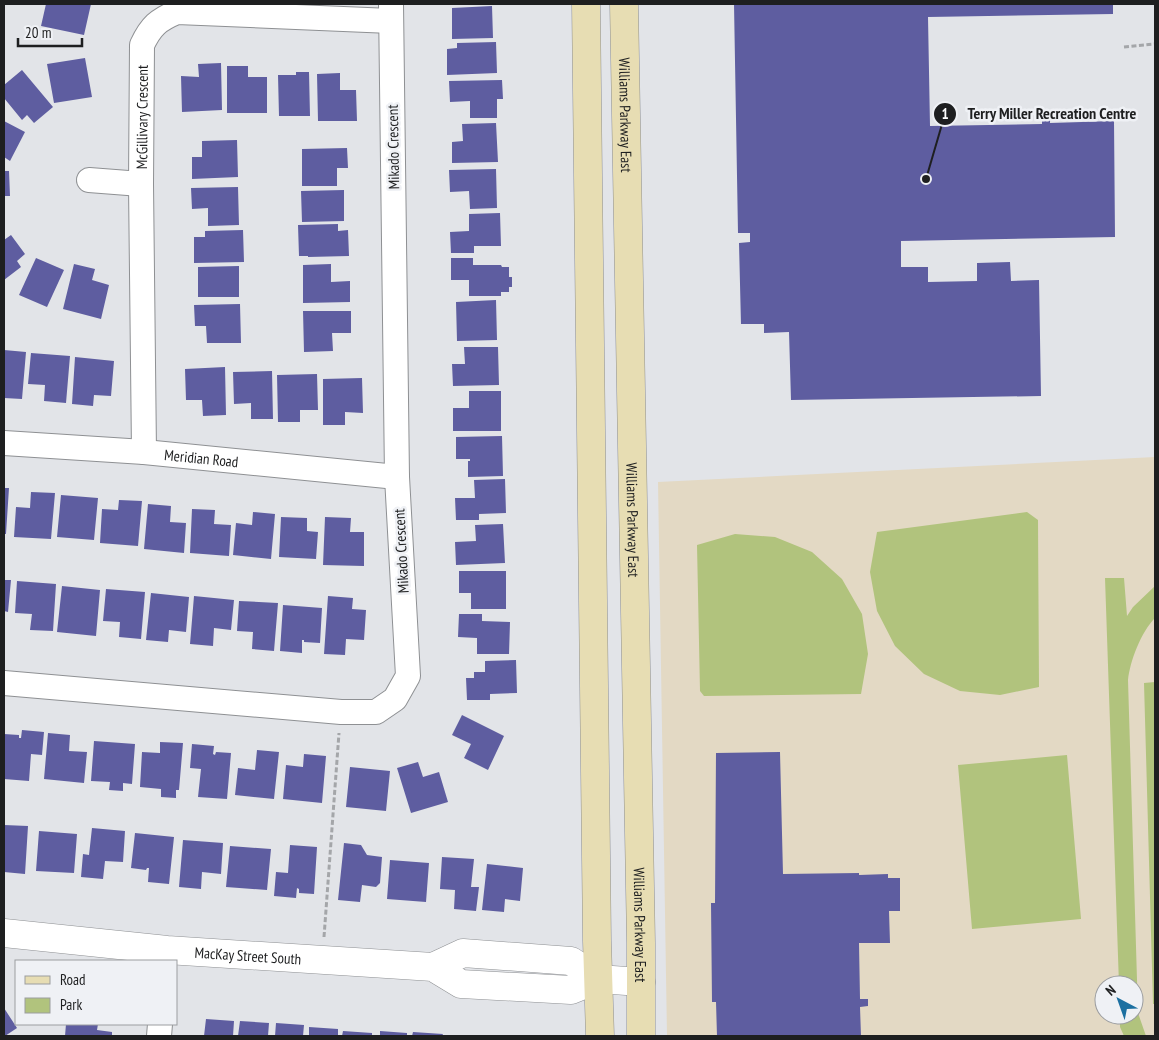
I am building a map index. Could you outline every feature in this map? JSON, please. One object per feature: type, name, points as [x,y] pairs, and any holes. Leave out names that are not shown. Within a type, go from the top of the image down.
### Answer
[{"type":"main road","points":[[586,4],[600,1036]]},
{"type":"main road","name":"Williams Parkway East","points":[[624,4],[641,1036]]},
{"type":"street","name":"McGillivary Crescent","points":[[144,452],[141,184],[142,45],[149,31],[158,22],[178,12],[391,12]]},
{"type":"street","name":"Mikado Crescent","points":[[4,683],[341,712],[376,712],[395,699],[408,676],[397,477],[391,12]]},
{"type":"street","name":"McGillivary Crescent","points":[[89,180],[141,184]]},
{"type":"street","name":"Meridian Road","points":[[4,443],[144,452],[397,477]]},
{"type":"street","name":"MacKay Street South","points":[[4,933],[166,956],[322,960],[433,967],[461,984],[571,990],[598,979],[641,982]]},
{"type":"path","points":[[1124,47],[1155,44]]},
{"type":"path","points":[[322,960],[341,712]]},
{"type":"shaded area","points":[[1155,457],[1155,1036],[667,1036],[658,482]]},
{"type":"green space","points":[[1027,512],[1038,520],[1039,687],[1000,695],[960,691],[924,674],[895,646],[877,611],[870,572],[877,532]]},
{"type":"green space","points":[[735,534],[775,537],[812,552],[842,579],[862,614],[868,654],[861,694],[704,696],[700,691],[697,545]]},
{"type":"green space","points":[[1105,578],[1124,578],[1127,616],[1133,607],[1155,586],[1155,618],[1145,631],[1137,647],[1128,680],[1137,975],[1119,975]]},
{"type":"green space","points":[[1155,682],[1155,1004],[1153,1004],[1144,683]]},
{"type":"green space","points":[[1067,755],[1081,919],[972,929],[958,765]]},
{"type":"green space","points":[[1120,1025],[1142,1025],[1146,1036],[1124,1036]]},
{"type":"building","points":[[46,4],[91,4],[84,35],[41,26]]},
{"type":"building","points":[[734,4],[1113,4],[1113,14],[928,17],[930,126],[1042,124],[1042,117],[1050,116],[1050,123],[1114,121],[1115,237],[901,241],[901,267],[928,267],[928,282],[977,281],[977,263],[1010,262],[1011,281],[1039,280],[1041,396],[791,400],[789,332],[764,333],[764,324],[741,324],[739,243],[750,242],[750,233],[738,233]]},
{"type":"building","points":[[492,6],[493,38],[452,39],[452,8]]},
{"type":"building","points":[[496,42],[497,73],[447,75],[447,49],[457,48],[457,43]]},
{"type":"building","points":[[85,58],[92,97],[54,103],[47,64]]},
{"type":"building","points":[[221,63],[222,110],[182,112],[181,76],[199,77],[198,64]]},
{"type":"building","points":[[227,66],[248,66],[248,77],[267,77],[267,113],[227,113]]},
{"type":"building","points":[[22,70],[53,107],[34,123],[27,115],[22,120],[4,98],[4,85]]},
{"type":"building","points":[[296,72],[309,72],[310,116],[279,116],[278,75],[296,75]]},
{"type":"building","points":[[340,73],[340,90],[356,90],[357,121],[318,121],[317,74]]},
{"type":"building","points":[[502,80],[503,99],[497,99],[497,118],[470,118],[470,101],[450,102],[449,81]]},
{"type":"building","points":[[4,121],[25,132],[10,161],[4,157]]},
{"type":"building","points":[[496,123],[498,162],[452,163],[452,142],[463,141],[462,124]]},
{"type":"building","points":[[237,140],[238,177],[192,179],[192,157],[202,157],[202,141]]},
{"type":"building","points":[[347,148],[348,168],[337,168],[337,186],[302,186],[302,149]]},
{"type":"building","points":[[496,169],[497,208],[470,209],[469,191],[450,192],[449,170]]},
{"type":"building","points":[[4,171],[9,171],[10,196],[4,196]]},
{"type":"building","points":[[238,187],[239,225],[208,226],[208,208],[192,209],[191,188]]},
{"type":"building","points":[[344,190],[344,221],[302,222],[301,191]]},
{"type":"building","points":[[500,213],[501,246],[474,246],[474,253],[451,253],[450,232],[469,231],[469,214]]},
{"type":"building","points":[[338,224],[338,231],[348,230],[349,256],[299,256],[298,225]]},
{"type":"building","points":[[243,230],[244,262],[194,263],[194,237],[205,237],[205,231]]},
{"type":"building","points":[[11,235],[25,254],[17,261],[21,267],[4,280],[4,240]]},
{"type":"building","points":[[36,258],[64,270],[47,307],[19,295]]},
{"type":"building","points":[[451,258],[473,258],[473,265],[501,265],[502,267],[509,267],[512,287],[509,287],[509,292],[501,292],[501,296],[469,296],[469,280],[451,280]]},
{"type":"building","points":[[74,264],[95,269],[92,280],[109,285],[101,319],[63,309]]},
{"type":"building","points":[[331,264],[331,282],[350,281],[350,302],[303,303],[303,265]]},
{"type":"building","points":[[239,266],[239,297],[198,297],[198,267]]},
{"type":"building","points":[[496,300],[497,340],[457,341],[456,302]]},
{"type":"building","points":[[240,304],[241,343],[207,343],[206,326],[195,326],[194,305]]},
{"type":"building","points":[[303,311],[351,311],[351,333],[332,333],[333,351],[304,352]]},
{"type":"building","points":[[464,347],[498,347],[499,385],[453,386],[452,364],[465,364]]},
{"type":"building","points":[[4,350],[26,352],[22,399],[4,398]]},
{"type":"building","points":[[31,353],[70,356],[66,403],[44,401],[45,385],[28,384]]},
{"type":"building","points":[[75,357],[114,361],[111,396],[94,395],[93,406],[72,404]]},
{"type":"building","points":[[225,367],[226,415],[203,416],[202,400],[186,400],[185,369]]},
{"type":"building","points":[[272,371],[273,419],[251,419],[251,403],[234,404],[233,372]]},
{"type":"building","points":[[317,374],[318,410],[300,410],[300,422],[278,422],[277,375]]},
{"type":"building","points":[[362,378],[363,413],[345,412],[345,425],[323,425],[323,379]]},
{"type":"building","points":[[469,391],[501,391],[501,431],[453,431],[453,408],[469,408]]},
{"type":"building","points":[[502,436],[503,476],[468,477],[468,461],[470,459],[456,459],[456,437]]},
{"type":"building","points":[[505,479],[506,513],[479,514],[479,520],[456,520],[455,498],[475,498],[474,480]]},
{"type":"building","points":[[4,488],[9,488],[6,534],[4,534]]},
{"type":"building","points":[[31,492],[55,493],[51,539],[14,537],[16,507],[30,508]]},
{"type":"building","points":[[61,495],[98,498],[94,540],[57,537]]},
{"type":"building","points":[[119,500],[142,501],[138,546],[100,543],[102,509],[118,510]]},
{"type":"building","points":[[148,504],[171,506],[170,522],[186,523],[184,553],[144,549]]},
{"type":"building","points":[[192,509],[215,510],[214,524],[231,525],[229,556],[190,553]]},
{"type":"building","points":[[253,512],[275,514],[271,559],[233,555],[236,523],[252,525]]},
{"type":"building","points":[[281,517],[307,518],[307,531],[318,532],[316,559],[279,557]]},
{"type":"building","points":[[325,517],[351,518],[350,532],[364,532],[364,566],[323,565]]},
{"type":"building","points":[[503,524],[505,563],[456,565],[455,542],[476,541],[475,525]]},
{"type":"building","points":[[459,571],[506,571],[506,609],[471,609],[471,593],[459,593]]},
{"type":"building","points":[[4,580],[11,580],[8,612],[4,611]]},
{"type":"building","points":[[17,581],[56,584],[53,631],[30,630],[32,614],[15,613]]},
{"type":"building","points":[[62,586],[100,590],[96,636],[57,632]]},
{"type":"building","points":[[106,589],[145,592],[141,639],[119,637],[120,622],[103,621]]},
{"type":"building","points":[[151,593],[189,597],[186,632],[169,630],[168,642],[146,640]]},
{"type":"building","points":[[194,596],[234,600],[231,630],[214,628],[213,646],[190,644]]},
{"type":"building","points":[[328,596],[353,598],[352,609],[366,610],[364,640],[346,639],[345,655],[324,654]]},
{"type":"building","points":[[239,601],[278,603],[274,651],[252,649],[253,632],[237,631]]},
{"type":"building","points":[[283,605],[322,608],[320,643],[304,642],[302,640],[302,653],[280,651]]},
{"type":"building","points":[[459,614],[482,614],[482,621],[510,622],[509,654],[477,654],[477,638],[458,637]]},
{"type":"building","points":[[516,660],[517,693],[490,694],[490,700],[467,700],[466,678],[474,678],[474,672],[485,672],[485,661]]},
{"type":"building","points":[[462,715],[504,736],[488,770],[464,758],[471,744],[452,735]]},
{"type":"building","points":[[22,730],[44,732],[42,755],[31,754],[29,781],[4,779],[4,734],[19,735],[19,738],[21,738]]},
{"type":"building","points":[[48,733],[70,735],[69,751],[87,752],[84,783],[44,779]]},
{"type":"building","points":[[94,741],[135,744],[132,784],[123,783],[123,791],[109,790],[110,782],[91,781]]},
{"type":"building","points":[[160,742],[183,743],[179,790],[176,790],[176,798],[161,797],[161,789],[140,787],[142,752],[160,753]]},
{"type":"building","points":[[192,744],[214,746],[213,754],[215,755],[216,752],[231,753],[227,799],[198,797],[201,769],[190,768]]},
{"type":"building","points":[[257,750],[279,752],[274,799],[235,795],[238,768],[255,770]]},
{"type":"building","points":[[780,752],[783,874],[859,873],[859,875],[888,874],[888,878],[900,878],[900,911],[889,911],[890,943],[859,943],[860,999],[868,999],[868,1006],[860,1007],[861,1036],[717,1036],[716,1002],[712,1002],[711,903],[715,903],[716,753]]},
{"type":"building","points":[[304,754],[326,756],[322,803],[283,799],[286,765],[303,767]]},
{"type":"building","points":[[418,762],[423,777],[439,772],[448,802],[411,813],[397,768]]},
{"type":"building","points":[[350,767],[390,771],[386,811],[346,807]]},
{"type":"building","points":[[4,825],[28,826],[25,874],[4,872]]},
{"type":"building","points":[[92,828],[125,831],[123,862],[105,861],[103,879],[81,877],[83,854],[89,855]]},
{"type":"building","points":[[39,831],[77,834],[74,873],[36,871]]},
{"type":"building","points":[[135,833],[174,837],[169,884],[148,882],[149,868],[146,870],[131,868]]},
{"type":"building","points":[[183,840],[223,843],[221,874],[202,872],[201,889],[179,887]]},
{"type":"building","points":[[344,843],[361,845],[367,855],[382,857],[380,883],[376,887],[362,885],[360,902],[338,900]]},
{"type":"building","points":[[290,845],[317,847],[314,894],[299,893],[297,888],[296,898],[274,896],[276,872],[288,873]]},
{"type":"building","points":[[230,846],[271,849],[267,890],[226,887]]},
{"type":"building","points":[[442,857],[474,859],[471,887],[479,887],[476,911],[454,909],[455,890],[440,889]]},
{"type":"building","points":[[390,860],[429,863],[426,902],[387,899]]},
{"type":"building","points":[[487,864],[523,868],[520,901],[505,899],[504,912],[482,910]]},
{"type":"building","points":[[4,1008],[17,1028],[4,1036]]},
{"type":"building","points":[[206,1019],[234,1021],[233,1036],[204,1036]]},
{"type":"building","points":[[240,1021],[269,1023],[268,1036],[238,1036]]},
{"type":"building","points":[[276,1023],[304,1025],[303,1036],[275,1036]]},
{"type":"building","points":[[66,1025],[98,1025],[97,1030],[112,1032],[112,1036],[65,1036]]},
{"type":"building","points":[[309,1027],[338,1029],[338,1036],[309,1036]]},
{"type":"building","points":[[343,1031],[372,1033],[372,1036],[342,1036]]},
{"type":"building","points":[[380,1031],[407,1033],[407,1036],[380,1036]]},
{"type":"building","points":[[413,1032],[443,1034],[442,1036],[412,1036]]},
{"type":"place","name":"Terry Miller Recreation Centre","points":[[926,179]]}]
